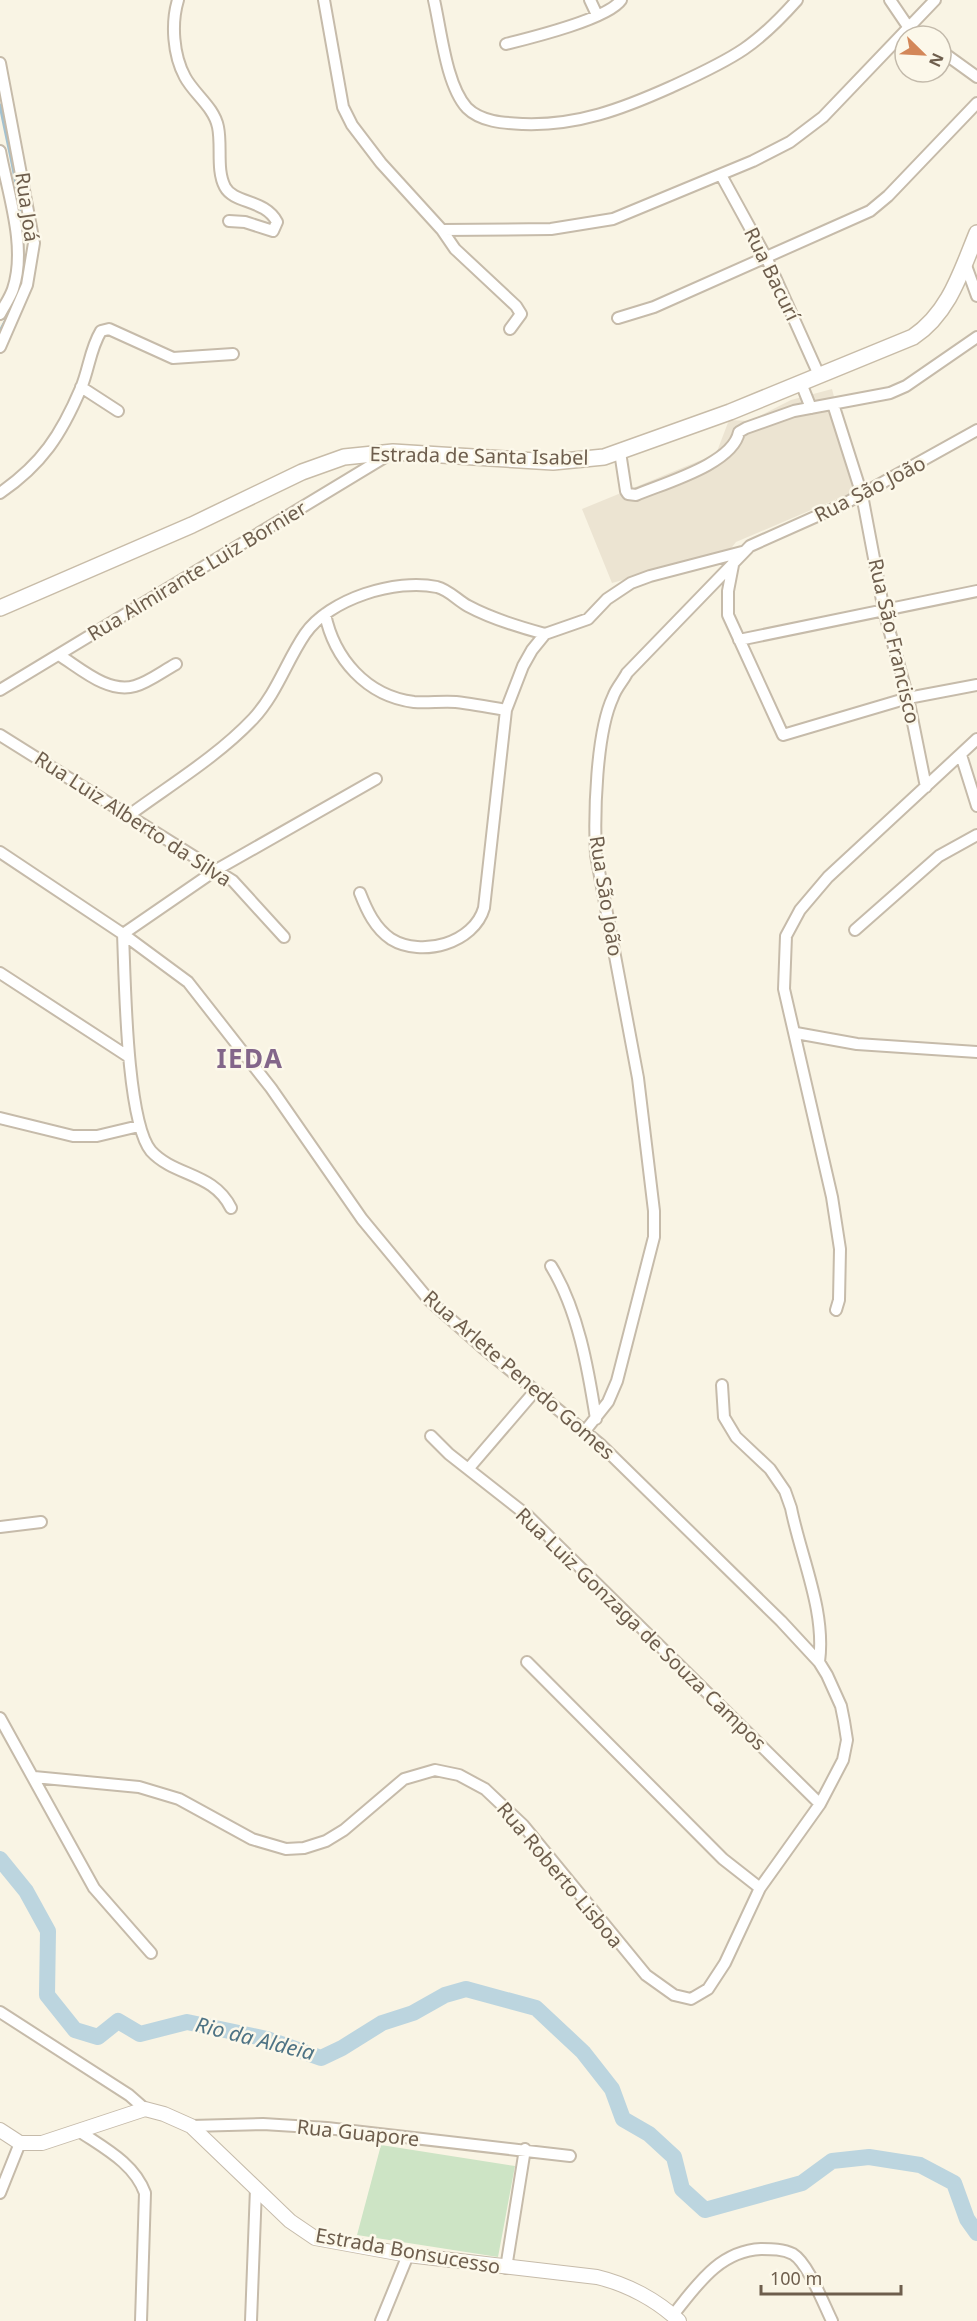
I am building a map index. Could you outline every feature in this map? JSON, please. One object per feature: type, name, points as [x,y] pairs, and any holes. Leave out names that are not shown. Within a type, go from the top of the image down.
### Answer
[{"type":"main road","name":"Estrada de Santa Isabel","points":[[0,608],[150,543],[302,472],[344,457],[393,452],[553,462],[604,457],[730,412],[913,337],[928,327],[947,302],[977,233]]},
{"type":"street","points":[[178,0],[173,26],[178,55],[184,77],[212,113],[218,126],[221,177],[225,189],[233,195],[260,205],[273,214],[277,222],[273,231],[245,222],[229,221]]},
{"type":"street","points":[[324,0],[343,107],[352,125],[381,163],[442,230],[455,249],[516,306],[521,315],[510,329]]},
{"type":"street","points":[[434,0],[451,77],[459,96],[468,109],[482,118],[504,123],[550,125],[587,119],[618,110],[689,79],[743,50],[781,18],[797,0]]},
{"type":"street","points":[[590,0],[597,15]]},
{"type":"street","points":[[506,44],[554,31],[597,15],[621,0]]},
{"type":"street","points":[[890,0],[906,24]]},
{"type":"street","points":[[913,24],[935,0]]},
{"type":"street","points":[[442,230],[582,226],[613,219],[722,175],[790,142],[823,117],[893,45]]},
{"type":"street","points":[[953,60],[977,77]]},
{"type":"street","name":"Rua Joá","points":[[0,63],[34,243],[27,285],[0,347]]},
{"type":"street","points":[[618,318],[654,307],[766,259],[870,210],[888,196],[977,103]]},
{"type":"street","name":"Rua Joá","points":[[0,151],[16,237],[16,264],[13,289],[0,314]]},
{"type":"street","name":"Rua Bacurí","points":[[722,175],[766,259],[819,375]]},
{"type":"street","points":[[965,263],[977,296]]},
{"type":"street","points":[[0,493],[21,479],[45,455],[81,387],[95,341],[101,331],[109,329],[173,358],[232,354]]},
{"type":"street","points":[[739,432],[794,411],[877,397],[906,386],[977,337]]},
{"type":"street","points":[[801,383],[811,408]]},
{"type":"street","points":[[81,387],[118,411]]},
{"type":"street","name":"Rua São Francisco","points":[[833,404],[861,495],[884,611],[908,698],[926,787]]},
{"type":"street","points":[[620,452],[626,491],[628,494],[636,495],[721,458],[735,444],[739,432],[730,412]]},
{"type":"street","name":"Rua São João","points":[[585,1431],[608,1402],[617,1380],[654,1237],[654,1211],[638,1078],[596,855],[594,821],[604,726],[613,697],[627,673],[750,546],[861,495],[977,430]]},
{"type":"street","name":"Rua Almirante Luiz Bornier","points":[[0,690],[393,452]]},
{"type":"street","points":[[360,894],[369,914],[382,932],[403,945],[425,947],[441,945],[476,928],[484,908],[506,710],[523,666],[544,634],[588,619],[618,591],[631,583],[742,552]]},
{"type":"street","points":[[733,565],[727,604],[728,615],[783,735],[908,698],[977,685]]},
{"type":"street","points":[[128,816],[215,753],[253,720],[273,695],[306,633],[325,614],[360,595],[376,590],[437,588],[481,612],[544,634]]},
{"type":"street","points":[[740,640],[977,591]]},
{"type":"street","points":[[325,614],[330,638],[345,662],[363,680],[388,696],[413,702],[456,702],[506,710]]},
{"type":"street","points":[[59,655],[95,678],[120,687],[137,685],[176,664]]},
{"type":"street","name":"Rua Luiz Alberto da Silva","points":[[0,735],[216,870],[249,897],[284,937]]},
{"type":"street","points":[[836,1310],[839,1300],[840,1249],[832,1197],[784,989],[786,936],[793,922],[828,877],[977,739]]},
{"type":"street","points":[[961,755],[977,806]]},
{"type":"street","points":[[231,1208],[217,1188],[157,1156],[147,1145],[139,1126],[129,1057],[123,934],[216,870],[376,779]]},
{"type":"street","points":[[855,930],[939,856],[977,835]]},
{"type":"street","name":"Rua Arlete Penedo Gomes","points":[[0,852],[123,934],[188,982],[271,1088],[362,1219],[429,1300],[585,1431],[781,1621],[819,1662],[841,1706],[847,1740],[843,1760],[820,1804],[760,1888],[735,1944],[708,1989],[692,1999],[683,1999]]},
{"type":"street","points":[[0,974],[129,1057]]},
{"type":"street","points":[[796,1033],[857,1044],[977,1052]]},
{"type":"street","points":[[963,1051],[977,1045]]},
{"type":"street","points":[[0,1118],[73,1136],[97,1137],[139,1126]]},
{"type":"street","points":[[551,1266],[567,1296],[591,1387],[596,1419]]},
{"type":"street","points":[[722,1385],[724,1417],[736,1437],[770,1469],[784,1491],[791,1508],[818,1615],[822,1642],[819,1662]]},
{"type":"street","points":[[469,1468],[535,1391]]},
{"type":"street","name":"Rua Luiz Gonzaga de Souza Campos","points":[[431,1436],[561,1546],[820,1804]]},
{"type":"street","points":[[0,1527],[41,1522]]},
{"type":"street","points":[[528,1662],[723,1859],[760,1888]]},
{"type":"street","points":[[0,1718],[94,1888],[151,1953]]},
{"type":"street","name":"Rua Roberto Lisboa","points":[[34,1778],[149,1790],[179,1798],[252,1839],[286,1850],[304,1848],[326,1841],[412,1776],[435,1770],[459,1775],[485,1789],[523,1825],[632,1960],[658,1985],[683,1999]]},
{"type":"street","points":[[0,2012],[129,2095],[145,2109]]},
{"type":"street","points":[[0,2130],[20,2143],[42,2143],[145,2109]]},
{"type":"street","name":"Estrada Bonsucesso","points":[[145,2109],[164,2114],[191,2126],[302,2231],[315,2238],[408,2255],[612,2281],[655,2302],[676,2318]]},
{"type":"street","name":"Rua Guapore","points":[[191,2126],[263,2124],[327,2128],[525,2149],[570,2156]]},
{"type":"street","points":[[79,2131],[126,2165],[140,2179],[146,2209],[141,2321]]},
{"type":"street","points":[[0,2193],[20,2143]]},
{"type":"street","points":[[506,2268],[525,2149]]},
{"type":"street","points":[[251,2321],[256,2188]]},
{"type":"street","points":[[676,2318],[708,2272],[730,2256],[752,2250],[776,2249],[793,2254],[802,2263],[832,2321]]},
{"type":"street","points":[[381,2321],[408,2255]]},
{"type":"shaded area","points":[[832,389],[858,490],[736,542],[729,551],[612,583],[582,509],[716,454],[729,420],[750,421],[791,400]]},
{"type":"green space","points":[[381,2145],[515,2166],[498,2257],[357,2235]]},
{"type":"waterway","points":[[0,105],[22,223],[22,271],[18,295]]},
{"type":"waterway","points":[[0,331],[10,312]]},
{"type":"waterway","name":"Rio da Aldeia","points":[[0,1859],[26,1891],[48,1931],[47,1995],[75,2030],[98,2037],[118,2021],[140,2034],[187,2022],[267,2039],[321,2058],[382,2023],[413,2013],[445,1995],[466,1989],[536,2008],[583,2052],[612,2089],[623,2119],[649,2134],[674,2157],[682,2189],[705,2210],[802,2183],[832,2161],[869,2157],[920,2165],[954,2183],[967,2219],[977,2233]]},
{"type":"district","name":"IEDA","points":[[250,1059]]}]
